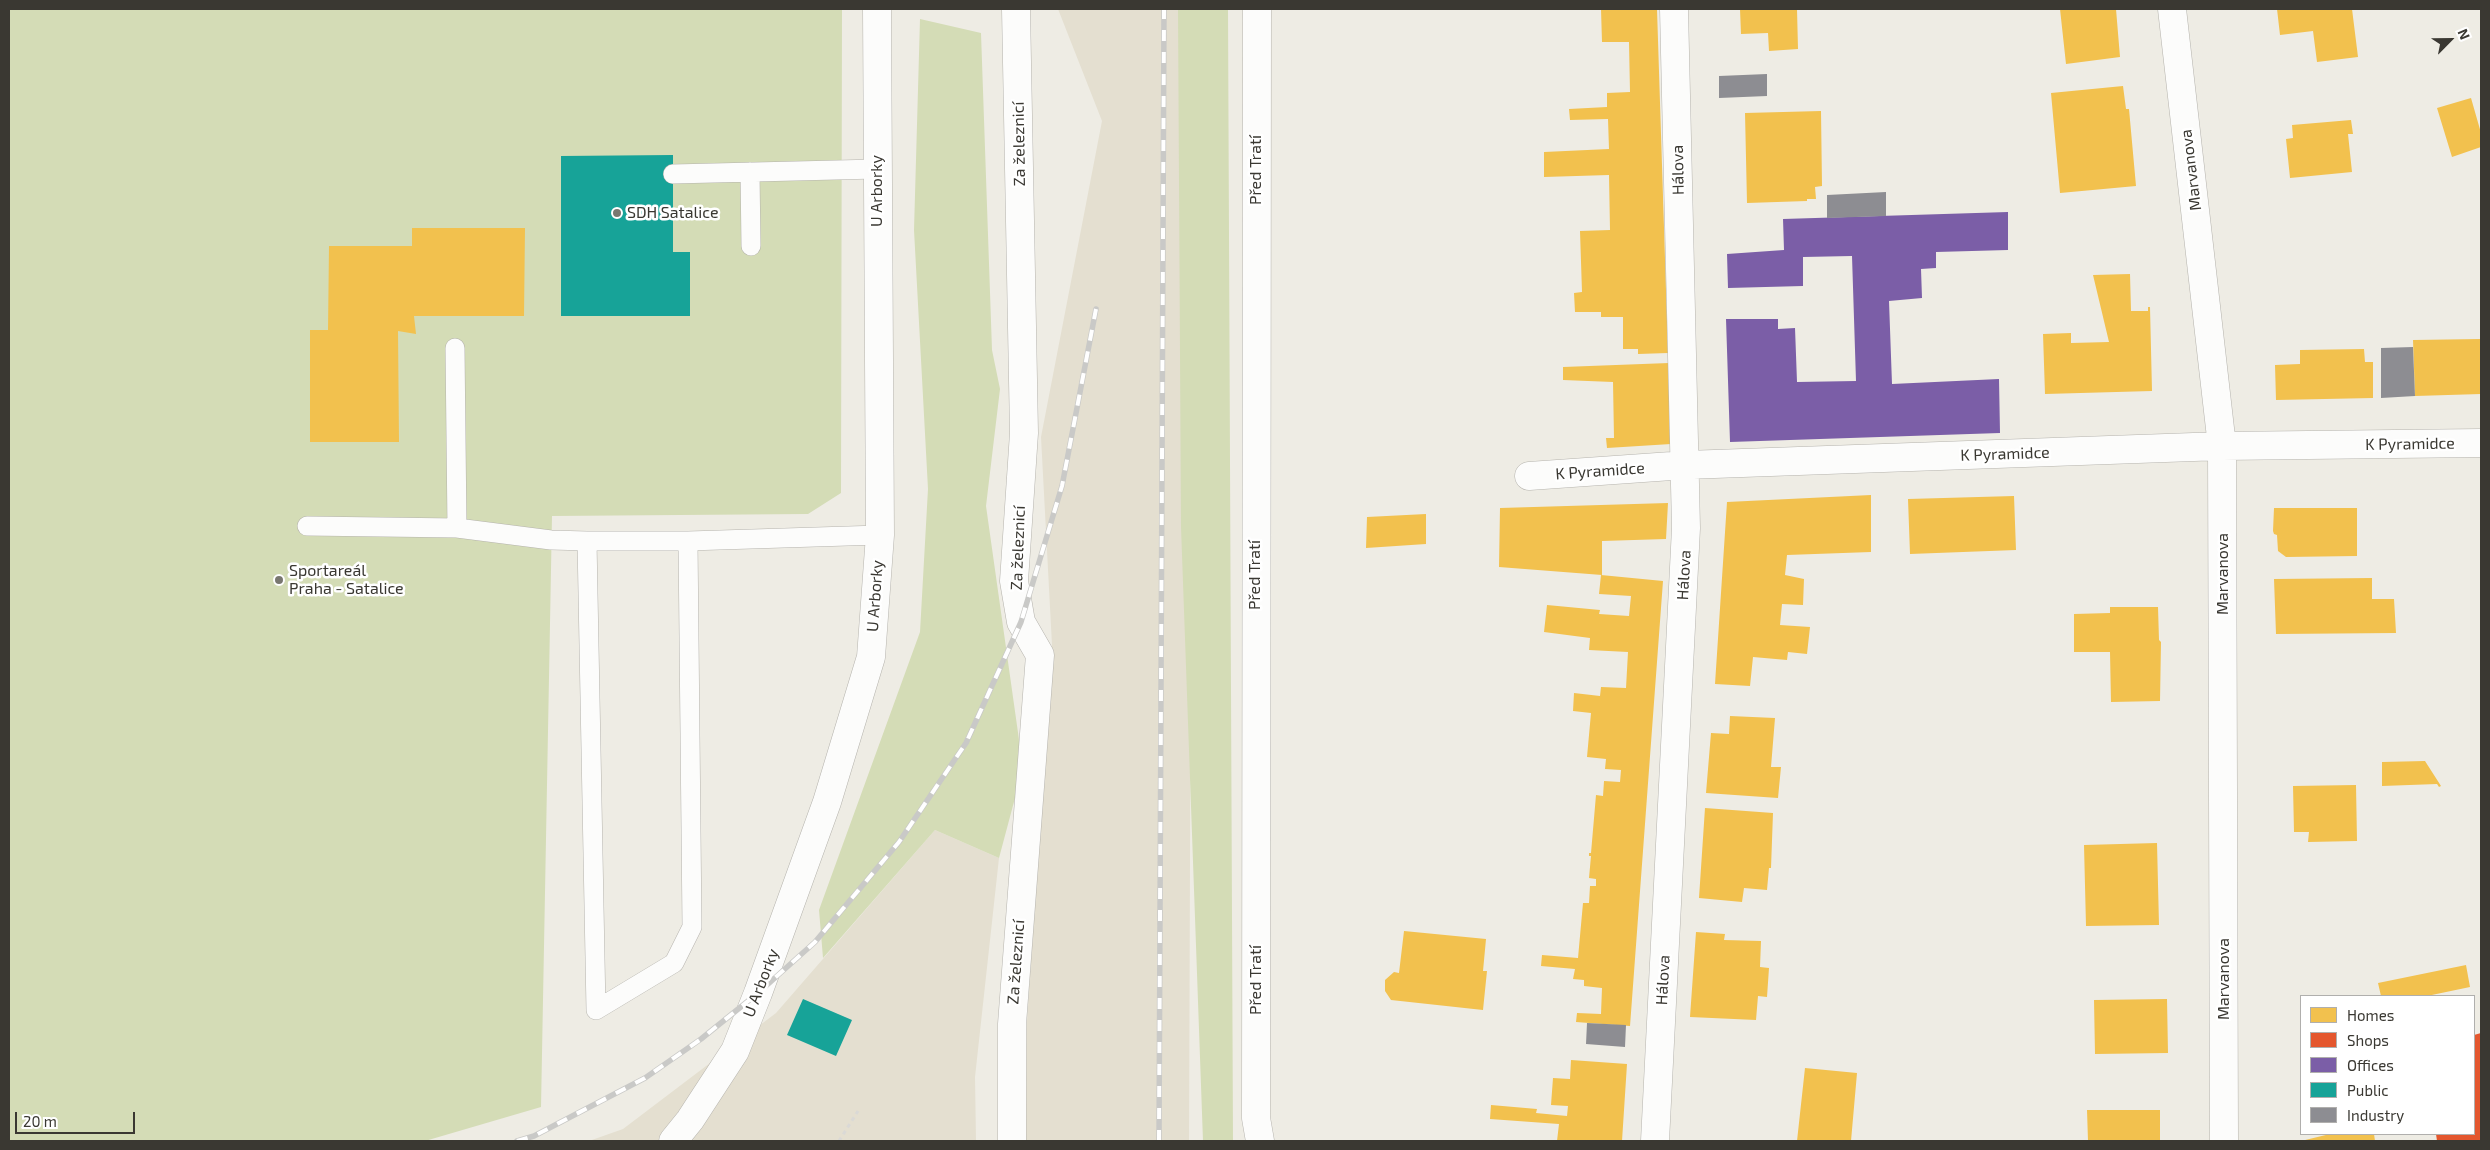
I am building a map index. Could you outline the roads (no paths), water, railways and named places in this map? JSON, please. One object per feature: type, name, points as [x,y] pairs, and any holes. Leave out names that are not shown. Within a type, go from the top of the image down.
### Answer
[{"type":"street","name":"U Arborky","points":[[673,1141],[690,1120],[735,1051],[827,802],[871,656],[880,535],[876,170],[877,9]]},
{"type":"street","name":"Za železnicí","points":[[1012,1141],[1012,1024],[1040,655],[1021,622],[1014,581],[1024,433],[1016,9]]},
{"type":"street","name":"Před Tratí","points":[[1257,9],[1256,1118],[1260,1141]]},
{"type":"street","name":"Hálova","points":[[1655,1141],[1686,528],[1674,9]]},
{"type":"street","name":"Marvanova","points":[[2172,9],[2222,446],[2224,1141]]},
{"type":"street","name":"K Pyramidce","points":[[1529,476],[1686,465],[2222,446],[2481,443]]},
{"type":"lane","points":[[673,174],[876,170]]},
{"type":"lane","points":[[750,172],[751,246]]},
{"type":"lane","points":[[454,348],[457,528]]},
{"type":"lane","points":[[307,526],[457,528],[551,540],[587,541],[688,541],[880,535]]},
{"type":"lane","points":[[587,541],[596,1010],[674,962],[692,927],[688,541]]},
{"type":"railway","points":[[1159,1141],[1164,9]]},
{"type":"railway","points":[[517,1141],[534,1136],[645,1078],[701,1039],[758,993],[815,942],[899,842],[966,743],[1021,622],[1062,486],[1096,309]]},
{"type":"place","name":"SDH Satalice","points":[[617,213]]},
{"type":"place","name":"Sportareál Praha - Satalice","points":[[279,580]]}]
